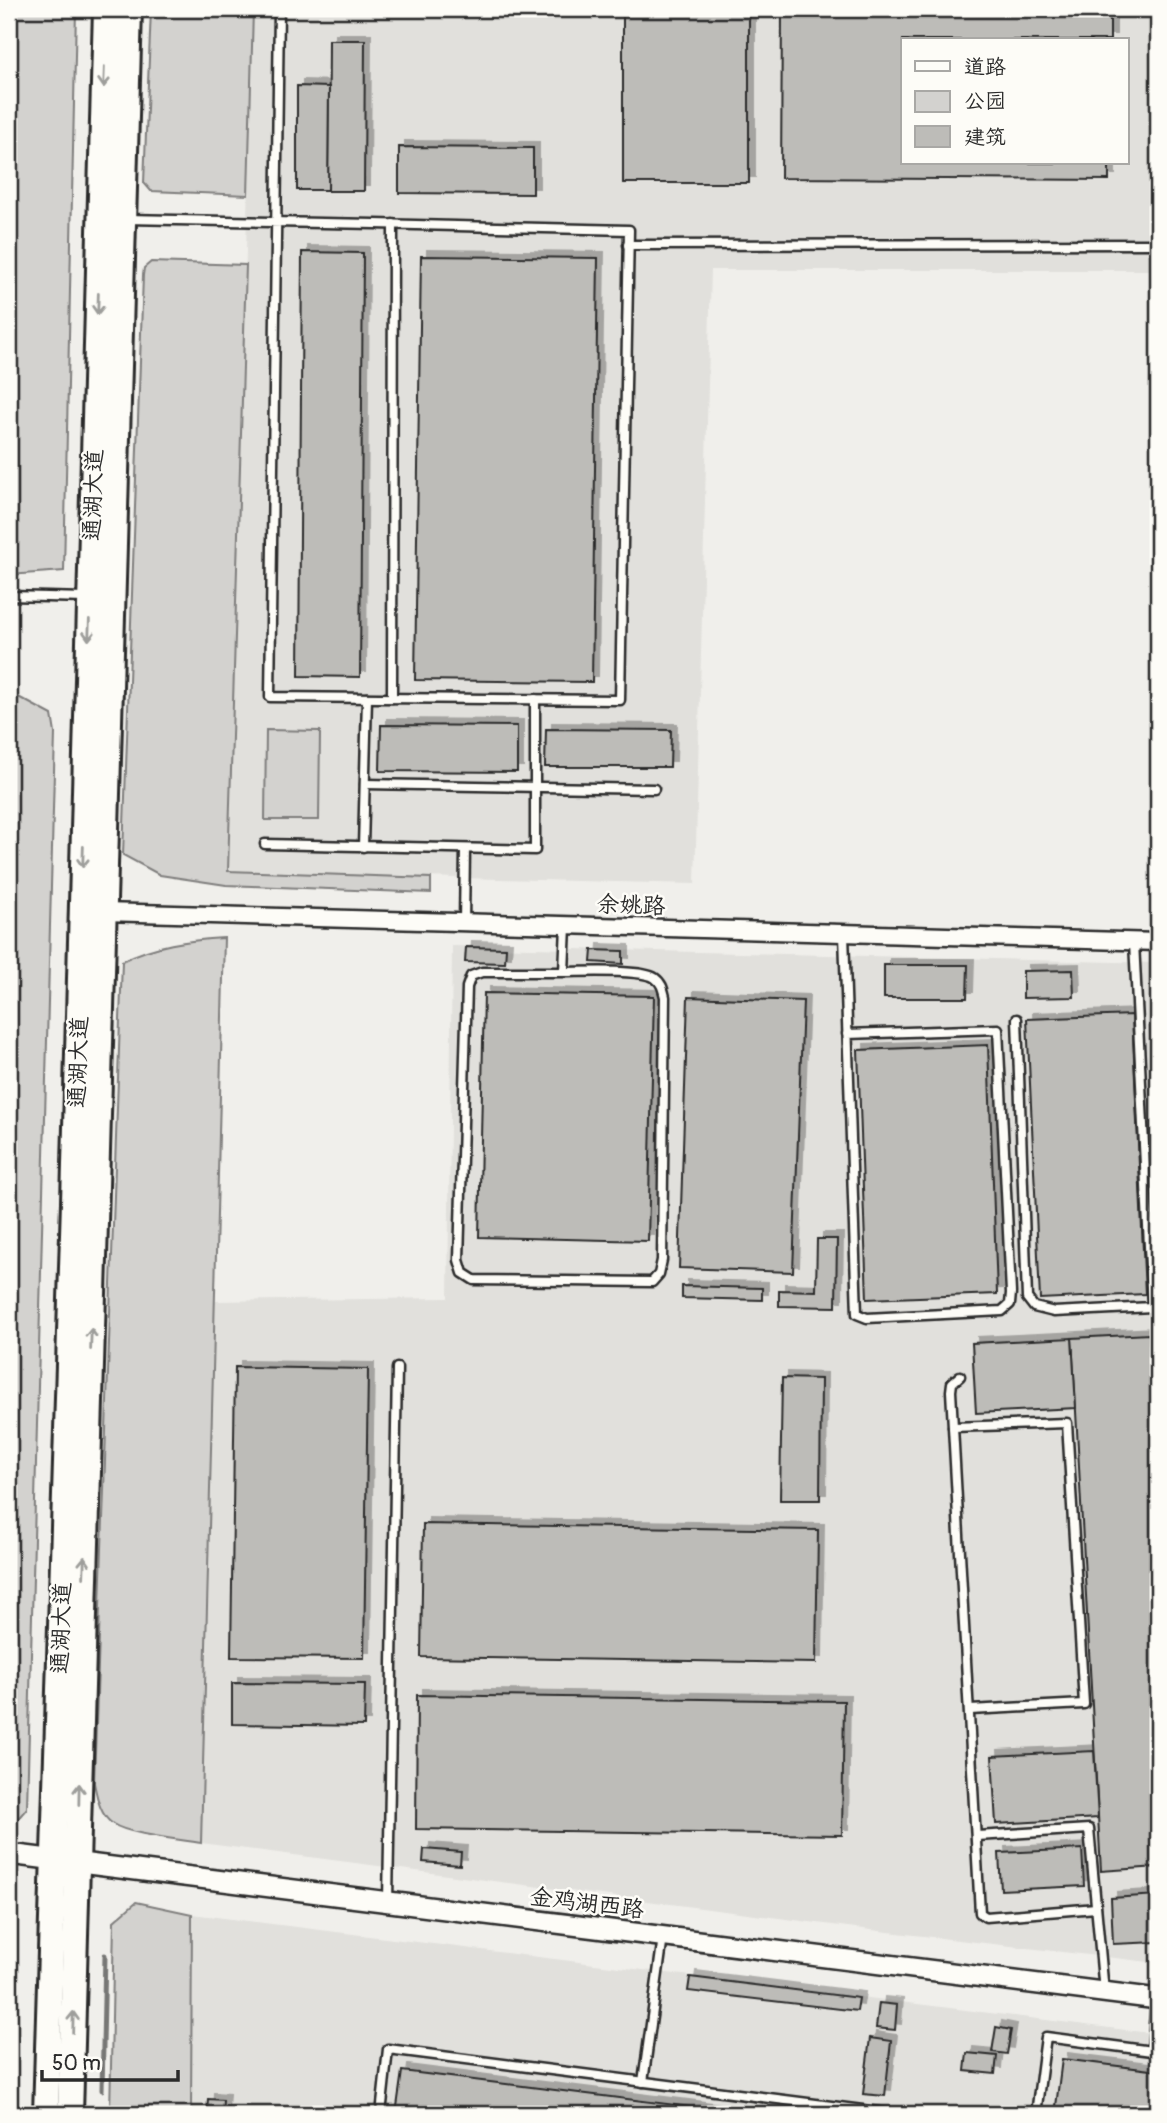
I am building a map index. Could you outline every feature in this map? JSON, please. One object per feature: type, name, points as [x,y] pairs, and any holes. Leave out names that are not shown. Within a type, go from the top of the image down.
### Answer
[{"type":"main road","name":"通湖大道","points":[[70,2114],[65,1861],[90,598],[106,9]]},
{"type":"main road","name":"通湖大道","points":[[46,2114],[65,1861],[103,912],[129,9]]},
{"type":"street","name":"余姚路","points":[[103,912],[1158,942]]},
{"type":"street","name":"金鸡湖西路","points":[[9,1854],[1157,1999]]},
{"type":"lane","points":[[123,219],[276,222],[393,224],[628,230],[620,700],[270,697],[276,222],[279,9]]},
{"type":"lane","points":[[392,698],[393,224]]},
{"type":"lane","points":[[628,246],[1158,244]]},
{"type":"lane","points":[[9,596],[90,598]]},
{"type":"lane","points":[[363,846],[367,698]]},
{"type":"lane","points":[[265,844],[535,850],[535,699]]},
{"type":"lane","points":[[365,785],[654,789]]},
{"type":"lane","points":[[464,923],[465,849]]},
{"type":"lane","points":[[565,972],[566,926]]},
{"type":"lane","points":[[844,934],[847,1034],[857,1314],[867,1318],[1002,1311],[1010,1304],[1011,1293],[999,1029],[847,1034]]},
{"type":"lane","points":[[1017,1019],[1027,1298],[1034,1307],[1054,1312],[1152,1307],[1134,942]]},
{"type":"lane","points":[[482,972],[565,972],[639,973],[653,976],[662,985],[665,998],[662,1260],[659,1274],[652,1282],[474,1280],[463,1273],[459,1260],[467,987],[471,976],[482,972]]},
{"type":"lane","points":[[1158,1026],[1158,1069]]},
{"type":"lane","points":[[388,1902],[397,1368]]},
{"type":"lane","points":[[960,1376],[952,1383],[951,1391],[980,1913],[986,1917],[1096,1909]]},
{"type":"lane","points":[[953,1427],[1067,1423],[1084,1704],[970,1710]]},
{"type":"lane","points":[[977,1836],[1089,1829],[1104,1992]]},
{"type":"lane","points":[[643,2082],[663,1937]]},
{"type":"lane","points":[[1157,1999],[1152,2051],[1157,2060]]},
{"type":"lane","points":[[1036,2114],[1046,2036],[1152,2051]]},
{"type":"lane","points":[[381,2114],[388,2049],[894,2114]]},
{"type":"shaded area","points":[[253,9],[1158,9],[1158,270],[711,270],[695,884],[228,872]]},
{"type":"shaded area","points":[[452,946],[1158,963],[1158,1963],[871,1930],[201,1843],[215,1301],[448,1298]]},
{"type":"shaded area","points":[[192,1914],[1158,2034],[1158,2114],[191,2114]]},
{"type":"green space","points":[[9,9],[76,9],[64,571],[9,575]]},
{"type":"green space","points":[[151,9],[253,9],[248,195],[151,191],[144,183]]},
{"type":"green space","points":[[151,262],[246,265],[228,871],[431,878],[431,893],[226,885],[160,875],[123,855],[143,275],[144,268]]},
{"type":"green space","points":[[9,692],[52,715],[55,733],[27,1808],[16,1821],[9,1822]]},
{"type":"green space","points":[[266,730],[320,731],[319,820],[265,820]]},
{"type":"green space","points":[[224,938],[201,1843],[143,1834],[113,1824],[102,1811],[94,1783],[122,961],[172,944]]},
{"type":"green space","points":[[136,1902],[192,1914],[191,2114],[110,2114],[114,1921]]},
{"type":"building","points":[[623,9],[749,9],[749,183],[623,183]]},
{"type":"building","points":[[782,9],[1110,9],[1110,38],[901,38],[901,164],[1109,164],[1109,180],[781,178]]},
{"type":"building","points":[[329,40],[365,40],[364,191],[328,191]]},
{"type":"building","points":[[297,86],[329,87],[328,190],[297,190]]},
{"type":"building","points":[[399,147],[533,148],[533,194],[399,193]]},
{"type":"building","points":[[302,252],[363,253],[360,677],[299,676]]},
{"type":"building","points":[[421,256],[598,258],[592,682],[415,680]]},
{"type":"building","points":[[381,725],[517,726],[517,772],[380,771]]},
{"type":"building","points":[[546,729],[671,730],[670,767],[545,767]]},
{"type":"building","points":[[466,947],[506,948],[505,963],[465,962]]},
{"type":"building","points":[[592,950],[623,951],[623,964],[591,962]]},
{"type":"building","points":[[884,965],[968,965],[967,998],[884,998]]},
{"type":"building","points":[[1073,970],[1074,997],[1023,998],[1023,971]]},
{"type":"building","points":[[484,993],[654,996],[648,1241],[479,1237]]},
{"type":"building","points":[[688,997],[803,1001],[793,1272],[679,1268]]},
{"type":"building","points":[[1132,1015],[1145,1294],[1040,1299],[1027,1019]]},
{"type":"building","points":[[988,1045],[997,1294],[867,1299],[858,1050]]},
{"type":"building","points":[[817,1239],[837,1239],[836,1307],[779,1306],[779,1290],[816,1291]]},
{"type":"building","points":[[682,1286],[762,1288],[762,1300],[682,1298]]},
{"type":"building","points":[[1149,1334],[1158,1501],[1158,1867],[1101,1871],[1072,1338]]},
{"type":"building","points":[[1072,1338],[1076,1408],[976,1413],[972,1343]]},
{"type":"building","points":[[235,1367],[368,1369],[364,1658],[231,1657]]},
{"type":"building","points":[[782,1378],[821,1379],[820,1500],[780,1500]]},
{"type":"building","points":[[423,1524],[818,1530],[816,1663],[421,1657]]},
{"type":"building","points":[[232,1683],[365,1684],[364,1726],[232,1724]]},
{"type":"building","points":[[417,1695],[844,1701],[842,1835],[416,1829]]},
{"type":"building","points":[[1094,1751],[1098,1818],[996,1824],[992,1756]]},
{"type":"building","points":[[424,1849],[461,1852],[460,1865],[423,1862]]},
{"type":"building","points":[[1082,1849],[1084,1886],[1001,1890],[999,1853]]},
{"type":"building","points":[[1158,1895],[1158,1942],[1113,1944],[1111,1898]]},
{"type":"building","points":[[690,1977],[859,1998],[857,2011],[688,1991]]},
{"type":"building","points":[[879,2003],[897,2005],[895,2030],[876,2028]]},
{"type":"building","points":[[996,2027],[1011,2030],[1007,2054],[992,2052]]},
{"type":"building","points":[[870,2038],[891,2041],[885,2096],[863,2094]]},
{"type":"building","points":[[967,2053],[997,2056],[995,2074],[965,2071]]},
{"type":"building","points":[[1062,2059],[1158,2071],[1158,2114],[1055,2114]]},
{"type":"building","points":[[402,2071],[747,2114],[396,2114]]},
{"type":"building","points":[[208,2099],[223,2100],[222,2114],[207,2114]]},
{"type":"waterway","points":[[102,2090],[105,1955]]}]
